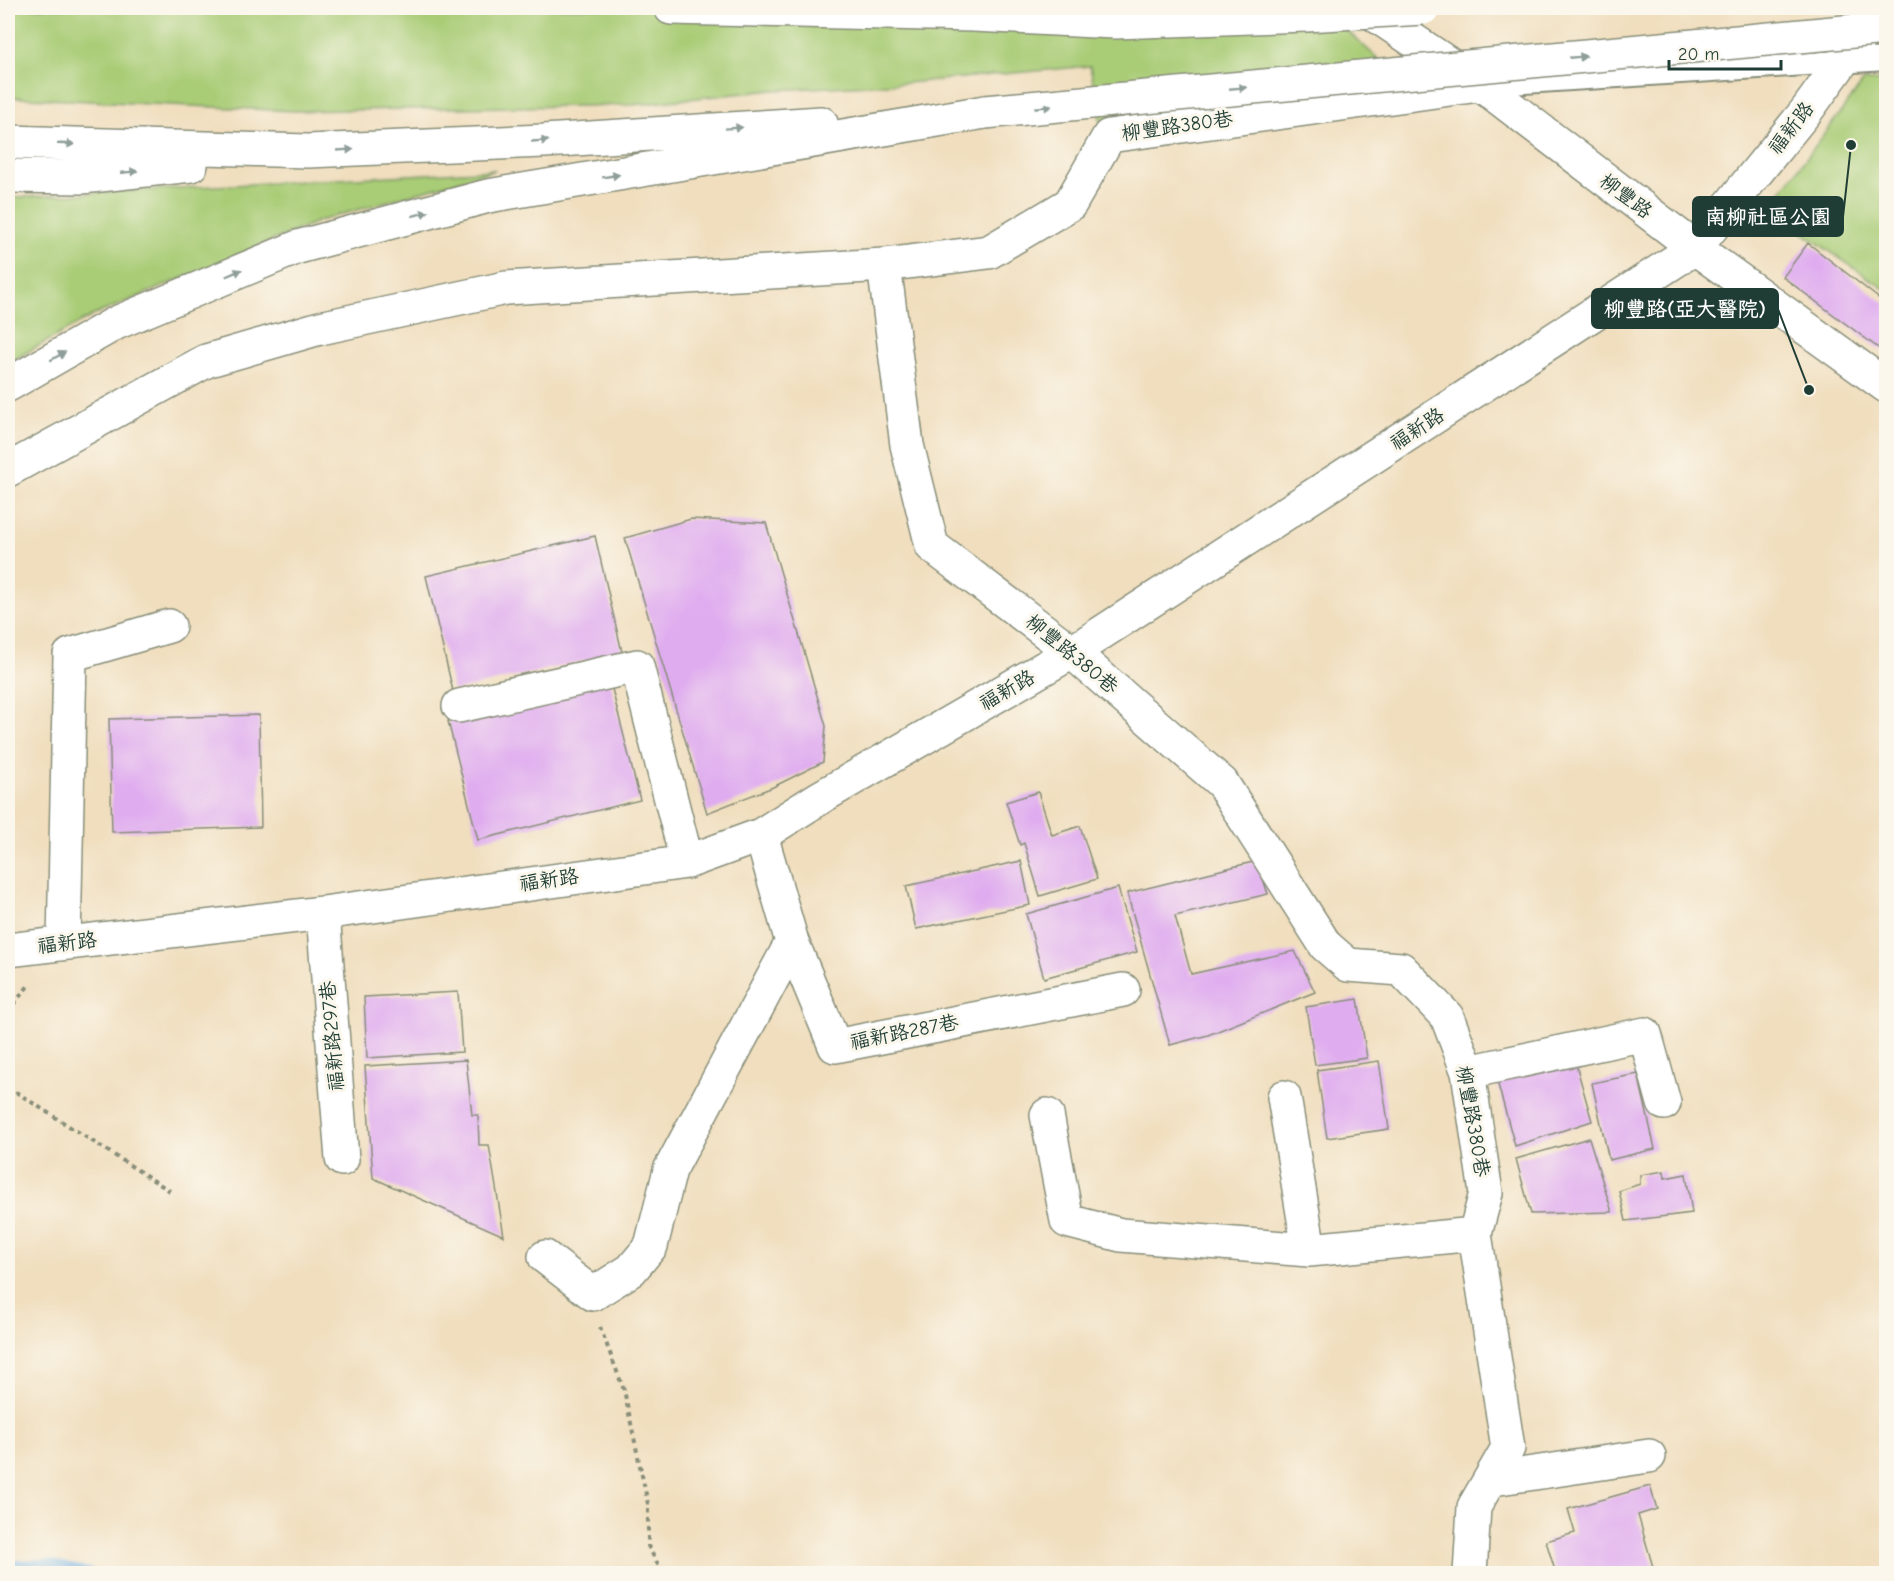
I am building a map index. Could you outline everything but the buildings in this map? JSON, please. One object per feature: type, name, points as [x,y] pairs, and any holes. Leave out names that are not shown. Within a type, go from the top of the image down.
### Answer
[{"type":"main road","points":[[671,8],[973,15],[1114,22],[1423,8]]},
{"type":"main road","points":[[938,8],[973,15]]},
{"type":"main road","name":"柳豐路","points":[[1365,8],[1479,85],[1695,248],[1887,386]]},
{"type":"main road","name":"福新路","points":[[8,950],[323,913],[687,862],[761,835],[821,797],[1072,652],[1695,248],[1807,110],[1881,8]]},
{"type":"main road","points":[[8,176],[82,177],[308,151],[544,141],[985,112],[1887,28]]},
{"type":"main road","name":"柳豐路380巷","points":[[1470,1574],[1474,1507],[1493,1479],[1509,1448],[1475,1234],[1486,1192],[1468,1072],[1447,1017],[1401,969],[1348,965],[1326,946],[1222,783],[1072,652],[932,546],[907,445],[884,265],[989,252],[1070,204],[1109,136],[1479,85]]},
{"type":"main road","points":[[8,385],[116,323],[297,247],[488,196],[985,112]]},
{"type":"main road","points":[[8,142],[308,151]]},
{"type":"main road","points":[[8,470],[206,361],[320,328],[507,288],[884,265]]},
{"type":"main road","points":[[64,943],[70,655],[169,626]]},
{"type":"main road","points":[[459,706],[637,666],[687,862]]},
{"type":"main road","name":"福新路287巷","points":[[761,835],[792,942],[835,1046],[1123,990]]},
{"type":"main road","name":"福新路297巷","points":[[323,913],[342,1160]]},
{"type":"main road","points":[[545,1257],[593,1294],[631,1270],[651,1245],[670,1170],[792,942]]},
{"type":"main road","points":[[1468,1072],[1645,1034],[1664,1103]]},
{"type":"main road","points":[[1284,1097],[1309,1250]]},
{"type":"main road","points":[[1047,1114],[1067,1221],[1121,1235],[1309,1250],[1475,1234]]},
{"type":"main road","points":[[1493,1479],[1649,1456]]},
{"type":"lane","points":[[1479,85],[1887,59]]},
{"type":"path","points":[[8,1087],[170,1191]]},
{"type":"path","points":[[593,1294],[599,1324],[624,1390],[648,1504],[648,1546],[663,1574]]},
{"type":"green space","points":[[8,8],[1322,8],[1407,85],[1100,121],[1090,66],[907,83],[773,90],[632,105],[295,111],[8,97]]},
{"type":"green space","points":[[1886,80],[1886,290],[1768,209],[1864,81]]},
{"type":"green space","points":[[496,170],[319,221],[92,316],[8,363],[8,198]]},
{"type":"waterway","points":[[8,1566],[49,1565],[89,1574]]},
{"type":"place","name":"南柳社區公園","points":[[1851,145]]},
{"type":"place","name":"柳豐路(亞大醫院)","points":[[1809,390]]}]
